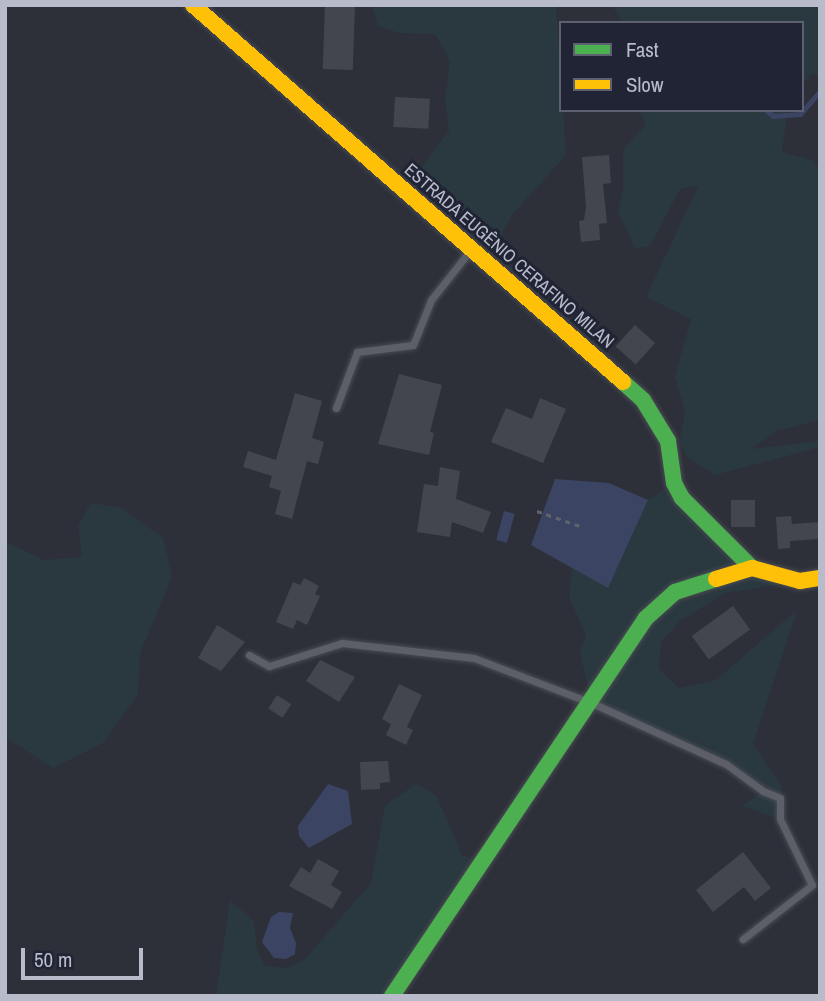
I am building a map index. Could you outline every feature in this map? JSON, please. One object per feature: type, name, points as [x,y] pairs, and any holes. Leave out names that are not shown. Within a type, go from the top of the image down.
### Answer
[{"type":"street","name":"ESTRADA EUGÊNIO CERAFINO MILAN","points":[[193,5],[643,400],[668,440],[674,483],[682,498],[752,568]]},
{"type":"street","points":[[392,996],[592,703],[645,619],[675,592],[752,568],[800,581],[820,578]]},
{"type":"lane","points":[[336,408],[357,352],[413,345],[431,300],[472,248]]},
{"type":"lane","points":[[249,655],[269,666],[342,643],[474,658],[592,703],[726,764],[763,791],[780,798],[780,819],[812,885],[743,939]]},
{"type":"path","points":[[537,511],[580,526]]},
{"type":"shaded area","points":[[372,5],[556,5],[559,112],[563,112],[566,155],[512,215],[503,232],[500,251],[416,175],[449,131],[445,99],[450,61],[435,34],[399,33],[378,26]]},
{"type":"shaded area","points":[[612,5],[820,5],[820,75],[811,74],[804,83],[804,21],[622,21]]},
{"type":"shaded area","points":[[639,112],[788,112],[782,152],[812,160],[820,170],[820,420],[776,431],[751,449],[820,441],[820,447],[715,475],[686,456],[680,443],[685,410],[675,377],[691,319],[646,297],[699,185],[680,189],[650,246],[635,249],[618,211],[623,190],[623,150],[646,124]]},
{"type":"shaded area","points":[[674,483],[738,553],[800,581],[725,593],[680,621],[661,642],[659,669],[679,688],[716,680],[797,610],[753,744],[781,785],[780,819],[742,806],[762,792],[726,764],[592,703],[580,653],[586,635],[569,597],[572,567],[608,587],[648,500]]},
{"type":"shaded area","points":[[91,503],[122,508],[163,538],[172,577],[140,653],[138,694],[103,743],[53,768],[5,737],[5,542],[44,560],[82,557],[78,525]]},
{"type":"shaded area","points":[[416,784],[436,795],[462,855],[481,862],[392,996],[216,996],[230,900],[254,922],[257,949],[265,966],[288,968],[306,958],[371,883],[385,806]]},
{"type":"water","points":[[555,479],[609,483],[648,500],[608,588],[531,545]]},
{"type":"water","points":[[504,511],[515,514],[507,543],[496,540]]},
{"type":"water","points":[[328,784],[348,791],[352,824],[309,848],[299,836],[298,826]]},
{"type":"water","points":[[279,912],[293,913],[290,928],[296,943],[295,954],[286,959],[274,958],[262,942],[271,917]]},
{"type":"building","points":[[325,5],[355,6],[353,70],[323,69]]},
{"type":"building","points":[[395,97],[430,99],[428,129],[393,127]]},
{"type":"building","points":[[609,155],[611,183],[603,184],[607,223],[599,224],[600,240],[581,242],[579,221],[584,220],[586,207],[582,157]]},
{"type":"building","points":[[635,325],[655,343],[636,365],[616,347]]},
{"type":"building","points":[[399,374],[442,385],[430,432],[434,433],[429,455],[378,444]]},
{"type":"building","points":[[295,393],[322,401],[312,438],[324,442],[318,464],[307,461],[292,519],[275,514],[281,491],[269,487],[272,476],[243,467],[248,451],[276,460]]},
{"type":"building","points":[[540,398],[566,409],[543,463],[491,442],[506,408],[532,419]]},
{"type":"building","points":[[440,467],[460,471],[456,499],[491,512],[483,533],[452,522],[450,537],[417,532],[424,484],[438,486]]},
{"type":"building","points":[[731,500],[755,500],[755,527],[731,527]]},
{"type":"building","points":[[791,516],[792,524],[820,522],[820,539],[790,541],[790,548],[778,549],[776,517]]},
{"type":"building","points":[[304,578],[319,586],[315,594],[320,596],[307,625],[297,620],[293,629],[276,622],[293,582],[300,585]]},
{"type":"building","points":[[733,606],[750,629],[709,659],[692,636]]},
{"type":"building","points":[[217,625],[245,642],[221,671],[198,658]]},
{"type":"building","points":[[320,660],[355,677],[339,702],[306,681]]},
{"type":"building","points":[[399,684],[422,695],[407,727],[413,730],[406,745],[386,735],[391,724],[382,719]]},
{"type":"building","points":[[277,695],[291,704],[283,718],[268,708]]},
{"type":"building","points":[[388,761],[390,782],[380,783],[380,789],[361,790],[360,762]]},
{"type":"building","points":[[743,852],[771,888],[755,901],[744,887],[713,912],[696,890]]},
{"type":"building","points":[[318,859],[339,871],[331,885],[342,892],[332,909],[289,886],[301,867],[310,873]]},
{"type":"waterway","points":[[804,109],[820,91]]},
{"type":"waterway","points":[[768,112],[773,116],[802,112]]},
{"type":"traffic: fast","points":[[623,382],[643,400],[668,441],[674,483],[682,498],[752,568]]},
{"type":"traffic: fast","points":[[392,996],[645,619],[675,592],[716,579]]},
{"type":"traffic: slow","points":[[193,5],[623,382]]},
{"type":"traffic: slow","points":[[716,579],[752,568],[800,581],[820,578]]}]
